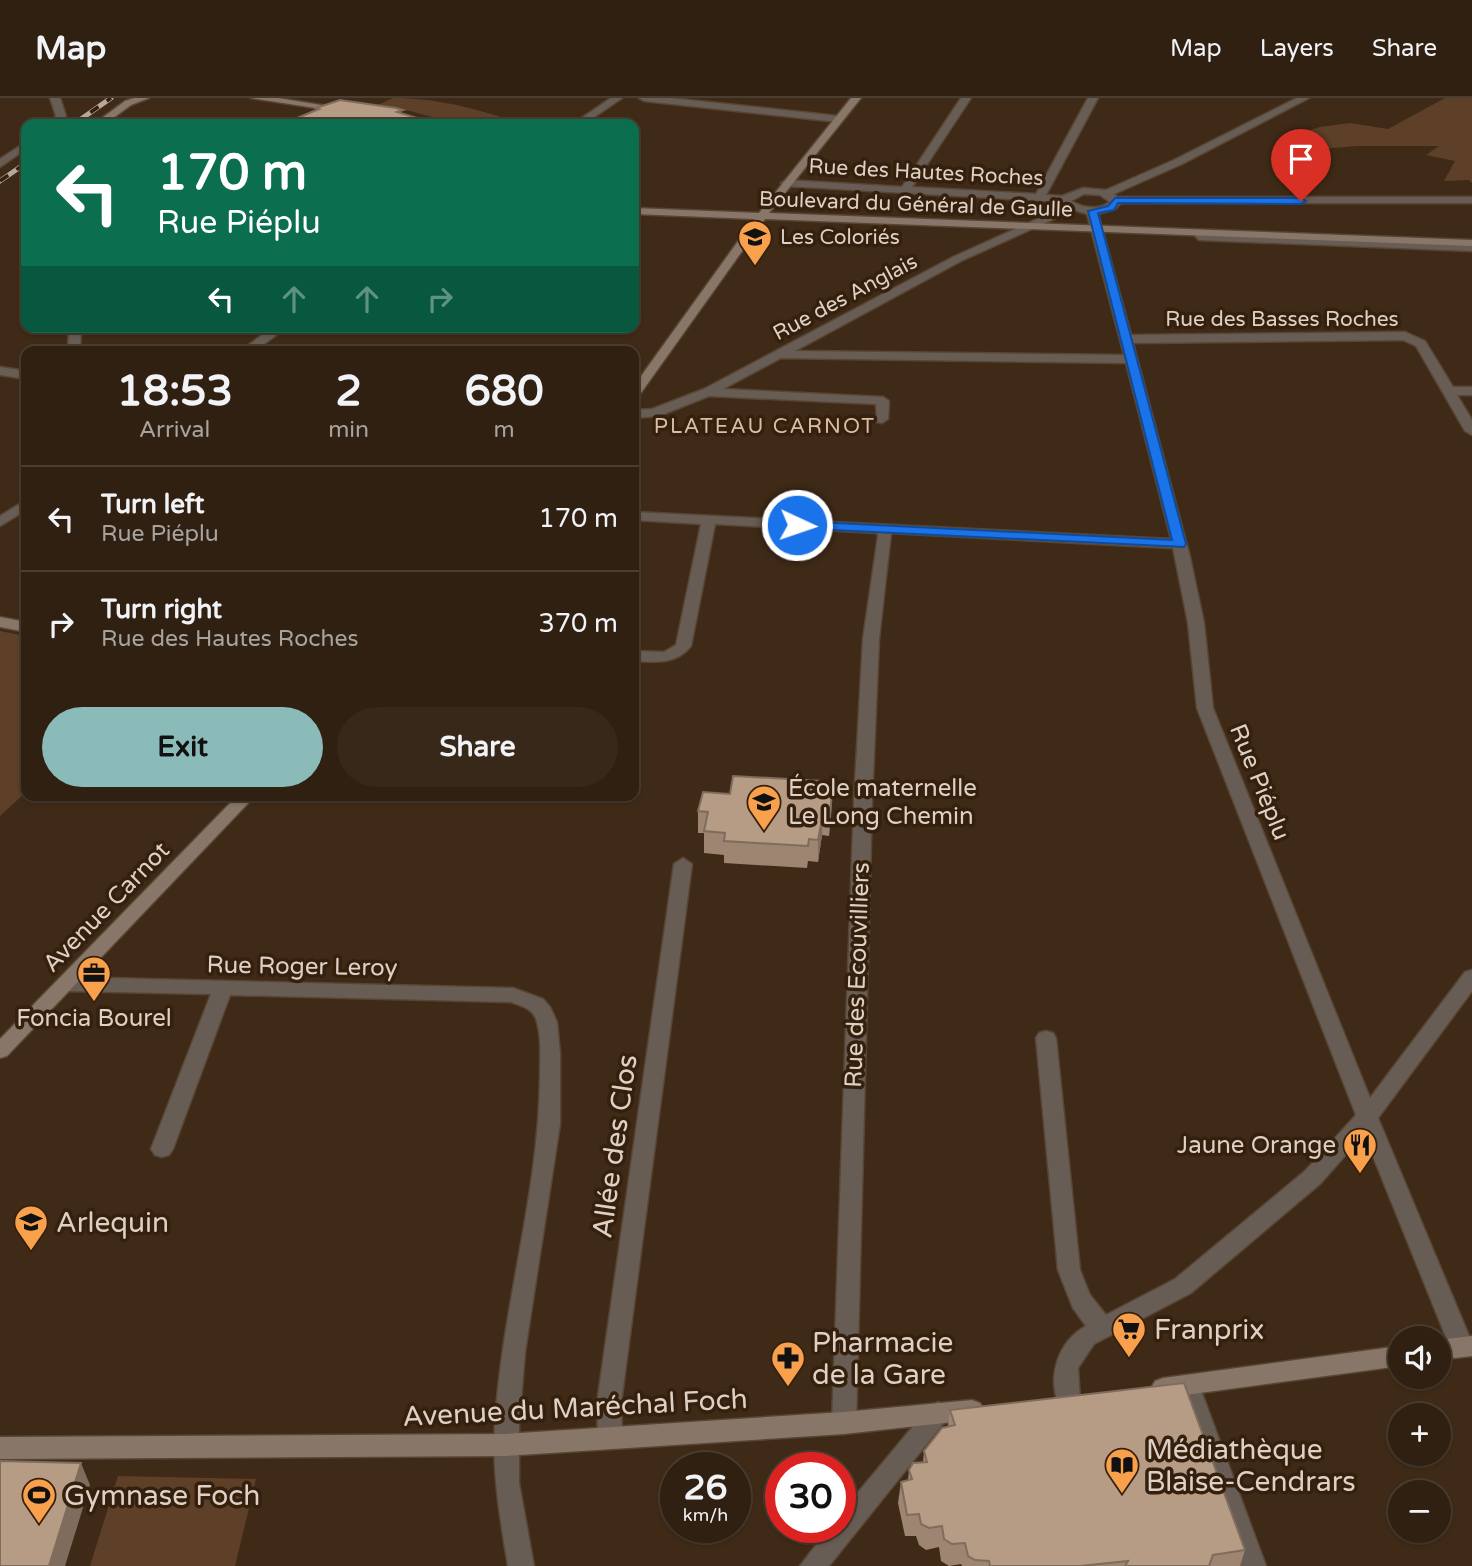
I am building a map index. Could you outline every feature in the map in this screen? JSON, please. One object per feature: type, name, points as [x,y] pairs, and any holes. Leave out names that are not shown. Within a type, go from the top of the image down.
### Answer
[{"type":"main road","points":[[106,119],[128,103],[144,98]]},
{"type":"main road","points":[[256,98],[350,110]]},
{"type":"main road","points":[[639,387],[786,183],[856,98]]},
{"type":"main road","name":"Boulevard du Général de Gaulle","points":[[639,211],[1197,233]]},
{"type":"main road","points":[[0,622],[21,626]]},
{"type":"main road","name":"Avenue Carnot","points":[[3,1044],[66,984],[242,801]]},
{"type":"main road","points":[[1134,1392],[1388,1358]]},
{"type":"main road","name":"Avenue du Maréchal Foch","points":[[0,1448],[506,1445],[611,1436],[844,1423],[998,1407]]},
{"type":"street","points":[[55,98],[61,116],[58,119]]},
{"type":"street","points":[[586,119],[617,98]]},
{"type":"street","points":[[644,98],[838,119]]},
{"type":"street","points":[[905,190],[966,98]]},
{"type":"street","points":[[1039,198],[1093,98]]},
{"type":"street","points":[[1110,197],[1304,98]]},
{"type":"street","points":[[0,164],[21,149]]},
{"type":"street","name":"Rue des Hautes Roches","points":[[786,183],[1039,198],[1069,203]]},
{"type":"street","points":[[1110,197],[1111,208],[1092,211],[1069,203],[1075,192],[1110,197],[1472,200]]},
{"type":"street","name":"Rue des Anglais","points":[[639,414],[654,413],[708,391],[957,259],[1029,228],[1069,203]]},
{"type":"street","name":"Rue Piéplu","points":[[1092,211],[1179,544],[1196,623],[1205,708],[1367,1117],[1467,1346]]},
{"type":"street","name":"Boulevard du Général de Gaulle","points":[[1197,233],[1199,237],[1472,246]]},
{"type":"street","points":[[254,346],[272,333]]},
{"type":"street","name":"Rue des Basses Roches","points":[[1124,339],[1405,336],[1421,344],[1472,431]]},
{"type":"street","points":[[779,354],[1130,359]]},
{"type":"street","points":[[0,371],[21,374]]},
{"type":"street","points":[[708,391],[883,401],[882,419]]},
{"type":"street","points":[[1449,391],[1472,391]]},
{"type":"street","points":[[0,522],[21,507]]},
{"type":"street","points":[[639,516],[1179,544]]},
{"type":"street","points":[[639,656],[662,658],[670,656],[683,646],[709,520]]},
{"type":"street","name":"Rue des Ecouvilliers","points":[[844,1423],[863,801],[871,639],[885,536],[883,529]]},
{"type":"street","name":"Allée des Clos","points":[[611,1436],[609,1404],[684,864]]},
{"type":"street","points":[[1068,1399],[1066,1368],[1070,1356],[1086,1337],[1183,1286],[1312,1177],[1367,1117],[1472,977]]},
{"type":"street","name":"Rue Roger Leroy","points":[[66,984],[513,995],[536,1004],[547,1022],[550,1124],[513,1352],[506,1445]]},
{"type":"street","points":[[162,1149],[223,989]]},
{"type":"street","points":[[1046,1038],[1069,1270],[1079,1299],[1089,1316],[1103,1327]]},
{"type":"street","points":[[1187,1385],[1252,1566]]},
{"type":"street","points":[[813,1566],[938,1413]]},
{"type":"street","points":[[506,1445],[507,1483],[521,1566]]},
{"type":"shaded area","points":[[393,98],[411,99],[444,103],[506,119],[440,119],[376,106]]},
{"type":"shaded area","points":[[1445,98],[1472,98],[1472,183],[1469,180],[1444,181],[1455,161],[1426,155],[1439,146],[1357,146],[1299,151],[1291,148],[1302,132],[1320,127],[1350,123],[1388,129]]},
{"type":"shaded area","points":[[0,631],[21,635],[21,797],[0,816]]},
{"type":"shaded area","points":[[118,1476],[256,1479],[235,1566],[90,1566]]},
{"type":"building","points":[[340,100],[396,108],[403,110],[397,112],[420,119],[295,119],[319,109],[316,108]]},
{"type":"building","points":[[733,776],[823,781],[821,794],[832,794],[830,814],[823,814],[818,840],[809,839],[808,846],[724,841],[725,833],[704,831],[708,812],[698,811],[703,792],[730,794]]},
{"type":"building","points":[[1184,1383],[1245,1550],[1213,1555],[1209,1566],[1125,1566],[1128,1561],[1080,1566],[990,1566],[989,1561],[975,1560],[968,1556],[965,1543],[952,1544],[944,1539],[942,1526],[929,1528],[921,1524],[919,1514],[907,1515],[901,1482],[912,1479],[909,1470],[913,1463],[927,1462],[924,1451],[942,1428],[955,1425],[950,1410]]},
{"type":"building","name":"Gymnase Foch","points":[[0,1461],[81,1463],[49,1566],[0,1566]]},
{"type":"railway","points":[[81,119],[111,98]]},
{"type":"railway","points":[[0,181],[21,166]]},
{"type":"place","name":"Les Coloriés","points":[[755,267]]},
{"type":"place","name":"École maternelle Le Long Chemin","points":[[764,832]]},
{"type":"place","name":"Foncia Bourel","points":[[94,1003]]},
{"type":"place","name":"Jaune Orange","points":[[1360,1175]]},
{"type":"place","name":"Arlequin","points":[[31,1252]]},
{"type":"place","name":"Franprix","points":[[1129,1359]]},
{"type":"place","name":"Pharmacie de la Gare","points":[[788,1388]]},
{"type":"place","name":"Médiathèque Blaise-Cendrars","points":[[1122,1495]]},
{"type":"place","name":"Gymnase Foch","points":[[39,1525]]},
{"type":"district","name":"PLATEAU CARNOT","points":[[765,426]]},
{"type":"route","points":[[797,525],[1179,544],[1092,211],[1111,208],[1116,203],[1115,200],[1301,201]]}]
